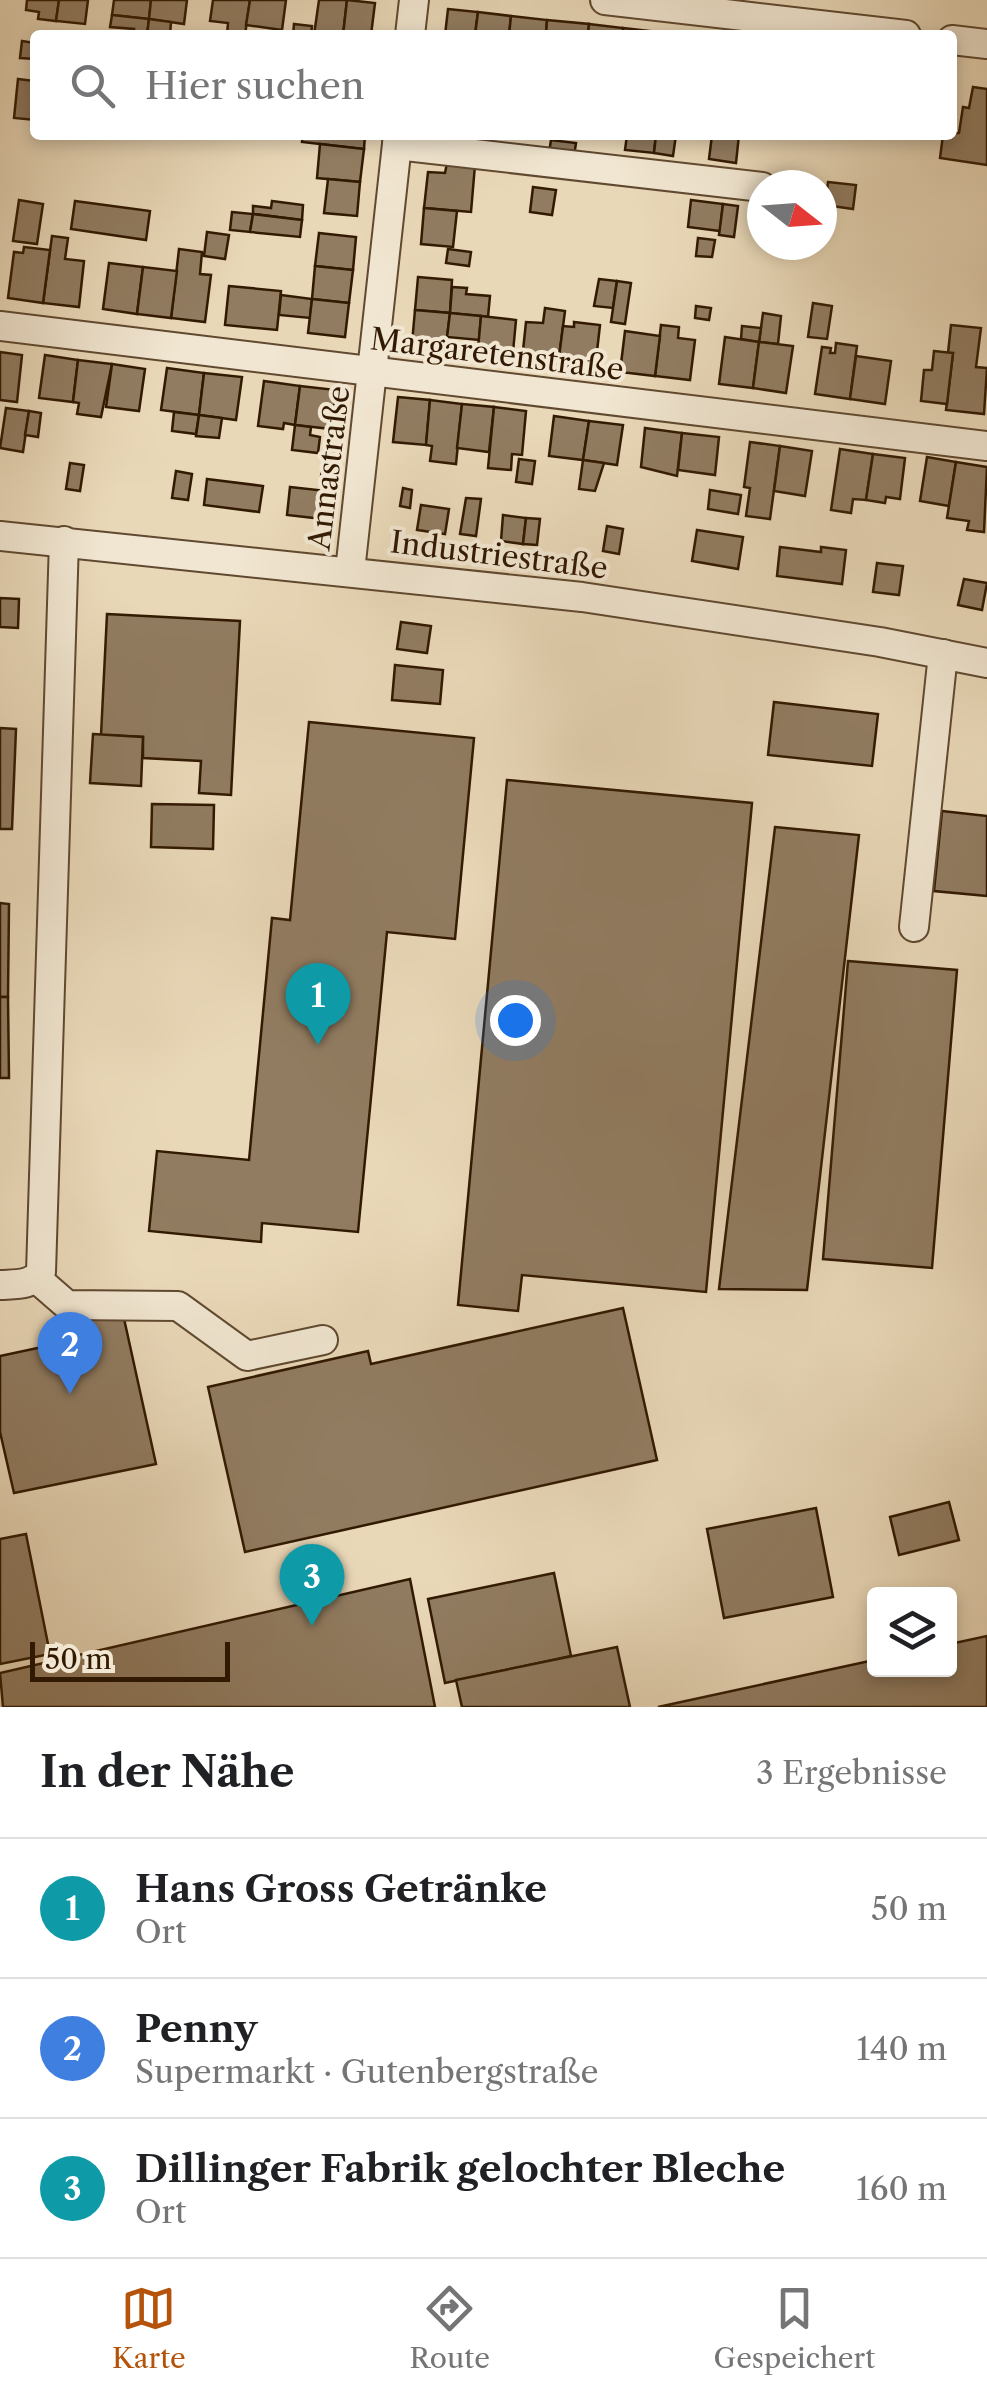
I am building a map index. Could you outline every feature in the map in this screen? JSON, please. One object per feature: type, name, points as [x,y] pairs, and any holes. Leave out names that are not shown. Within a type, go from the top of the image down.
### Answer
[{"type":"street","points":[[411,30],[414,0]]},
{"type":"street","points":[[605,0],[801,12],[883,30]]},
{"type":"street","points":[[957,41],[987,44]]},
{"type":"street","points":[[398,140],[747,184]]},
{"type":"street","name":"Annastraße","points":[[350,571],[398,140]]},
{"type":"street","name":"Margaretenstraße","points":[[0,326],[987,446]]},
{"type":"street","name":"Industriestraße","points":[[0,536],[582,597],[880,642],[987,664]]},
{"type":"street","points":[[0,1285],[25,1284],[41,1272],[64,541]]},
{"type":"street","points":[[914,927],[943,654]]},
{"type":"street","points":[[36,1279],[66,1305],[178,1306],[247,1356],[323,1340]]},
{"type":"building","points":[[27,0],[59,0],[56,21],[38,19],[39,12],[26,10]]},
{"type":"building","points":[[59,0],[88,0],[85,24],[56,21]]},
{"type":"building","points":[[114,0],[151,0],[149,19],[112,15]]},
{"type":"building","points":[[151,0],[187,0],[184,24],[149,19]]},
{"type":"building","points":[[213,0],[250,0],[246,30],[227,30],[228,23],[210,21]]},
{"type":"building","points":[[250,0],[286,0],[282,30],[246,25]]},
{"type":"building","points":[[319,0],[347,0],[344,30],[315,30]]},
{"type":"building","points":[[347,0],[375,3],[372,30],[344,30]]},
{"type":"building","points":[[448,9],[478,12],[476,30],[446,30]]},
{"type":"building","points":[[478,12],[511,16],[510,30],[476,30]]},
{"type":"building","points":[[112,15],[149,19],[148,30],[110,27]]},
{"type":"building","points":[[511,16],[547,20],[546,30],[510,30]]},
{"type":"building","points":[[149,19],[171,22],[170,30],[148,30]]},
{"type":"building","points":[[547,20],[589,24],[588,30],[546,30]]},
{"type":"building","points":[[294,24],[312,26],[312,30],[293,30]]},
{"type":"building","points":[[589,24],[623,28],[623,30],[588,30]]},
{"type":"building","points":[[22,41],[30,42],[30,59],[20,58]]},
{"type":"building","points":[[18,79],[30,80],[30,120],[14,118]]},
{"type":"building","points":[[973,87],[987,89],[987,165],[940,158],[942,140],[957,140],[963,107],[969,108]]},
{"type":"building","points":[[302,140],[365,140],[364,149]]},
{"type":"building","points":[[551,140],[576,143],[574,156],[549,153]]},
{"type":"building","points":[[626,140],[655,140],[654,153],[625,150]]},
{"type":"building","points":[[655,140],[675,140],[673,156],[654,153]]},
{"type":"building","points":[[711,140],[738,140],[736,163],[709,159]]},
{"type":"building","points":[[320,144],[364,149],[360,182],[317,178]]},
{"type":"building","points":[[447,163],[475,165],[471,212],[424,208],[428,172],[445,173]]},
{"type":"building","points":[[328,179],[360,182],[357,216],[324,213]]},
{"type":"building","points":[[837,183],[856,185],[853,209],[837,207]]},
{"type":"building","points":[[533,187],[556,190],[552,215],[530,212]]},
{"type":"building","points":[[19,200],[43,204],[37,244],[13,241]]},
{"type":"building","points":[[691,200],[723,204],[720,231],[688,227]]},
{"type":"building","points":[[75,201],[150,211],[146,240],[71,229]]},
{"type":"building","points":[[272,201],[303,205],[302,220],[253,214],[253,206],[271,208]]},
{"type":"building","points":[[723,204],[738,206],[734,237],[719,235]]},
{"type":"building","points":[[424,208],[457,211],[453,247],[421,244]]},
{"type":"building","points":[[232,212],[253,214],[250,232],[230,230]]},
{"type":"building","points":[[253,214],[302,220],[300,237],[250,232]]},
{"type":"building","points":[[207,232],[229,235],[225,259],[204,256]]},
{"type":"building","points":[[319,233],[356,237],[353,270],[315,266]]},
{"type":"building","points":[[52,236],[68,238],[65,259],[84,261],[79,307],[43,303]]},
{"type":"building","points":[[698,238],[715,240],[712,257],[696,256]]},
{"type":"building","points":[[24,247],[50,250],[43,303],[8,298],[14,252],[23,253]]},
{"type":"building","points":[[179,249],[202,252],[200,274],[211,275],[205,322],[171,318]]},
{"type":"building","points":[[448,249],[471,252],[469,266],[446,263]]},
{"type":"building","points":[[109,263],[143,267],[137,314],[103,309]]},
{"type":"building","points":[[315,266],[353,270],[349,303],[312,299]]},
{"type":"building","points":[[143,267],[177,271],[171,318],[137,314]]},
{"type":"building","points":[[418,277],[452,280],[450,313],[415,310]]},
{"type":"building","points":[[599,279],[617,281],[613,308],[594,306]]},
{"type":"building","points":[[617,281],[631,283],[625,324],[611,322]]},
{"type":"building","points":[[229,286],[281,291],[277,330],[225,325]]},
{"type":"building","points":[[452,287],[467,288],[466,294],[490,296],[488,317],[450,313]]},
{"type":"building","points":[[281,295],[312,299],[310,318],[279,315]]},
{"type":"building","points":[[312,299],[349,303],[345,337],[308,333]]},
{"type":"building","points":[[813,303],[832,306],[827,339],[808,337]]},
{"type":"building","points":[[696,306],[711,308],[709,320],[695,318]]},
{"type":"building","points":[[545,308],[565,311],[558,365],[522,360],[526,322],[543,323]]},
{"type":"building","points":[[415,310],[450,313],[446,346],[412,343]]},
{"type":"building","points":[[450,313],[481,316],[479,340],[447,337]]},
{"type":"building","points":[[763,313],[781,316],[778,344],[759,342]]},
{"type":"building","points":[[481,316],[516,320],[513,352],[478,349]]},
{"type":"building","points":[[574,322],[600,325],[595,369],[558,365],[563,326],[574,327]]},
{"type":"building","points":[[661,325],[679,327],[678,338],[695,340],[690,380],[655,376]]},
{"type":"building","points":[[951,325],[981,328],[976,367],[987,368],[984,414],[946,410],[953,353],[948,353]]},
{"type":"building","points":[[742,326],[761,328],[759,342],[741,339]]},
{"type":"building","points":[[625,331],[660,336],[655,376],[620,372]]},
{"type":"building","points":[[725,337],[759,342],[753,388],[719,384]]},
{"type":"building","points":[[759,342],[793,346],[786,393],[753,388]]},
{"type":"building","points":[[836,343],[857,346],[850,399],[815,394],[822,347],[835,353]]},
{"type":"building","points":[[934,351],[953,353],[947,404],[921,401],[924,370],[932,370]]},
{"type":"building","points":[[0,352],[22,355],[17,402],[0,400]]},
{"type":"building","points":[[45,355],[78,360],[73,402],[39,398]]},
{"type":"building","points":[[856,356],[891,361],[885,404],[850,399]]},
{"type":"building","points":[[78,360],[112,364],[101,417],[77,414],[79,403],[73,402]]},
{"type":"building","points":[[112,364],[145,369],[139,411],[106,407]]},
{"type":"building","points":[[167,368],[204,373],[199,415],[161,410]]},
{"type":"building","points":[[204,373],[242,377],[236,420],[199,415]]},
{"type":"building","points":[[264,381],[300,386],[295,425],[284,423],[283,429],[258,426]]},
{"type":"building","points":[[300,386],[336,390],[331,429],[295,425]]},
{"type":"building","points":[[398,397],[430,400],[426,445],[393,442]]},
{"type":"building","points":[[430,400],[462,404],[456,464],[430,461],[432,446],[426,445]]},
{"type":"building","points":[[462,404],[494,407],[489,452],[457,448]]},
{"type":"building","points":[[494,407],[526,411],[522,455],[512,454],[511,470],[488,468]]},
{"type":"building","points":[[6,408],[29,411],[23,452],[0,448]]},
{"type":"building","points":[[29,411],[41,413],[38,437],[25,435]]},
{"type":"building","points":[[174,412],[199,415],[196,434],[172,431]]},
{"type":"building","points":[[199,415],[222,418],[219,438],[196,436]]},
{"type":"building","points":[[554,416],[589,421],[583,460],[549,456]]},
{"type":"building","points":[[589,421],[623,425],[617,465],[583,460]]},
{"type":"building","points":[[295,425],[311,427],[310,435],[320,437],[318,453],[292,450]]},
{"type":"building","points":[[645,428],[682,433],[677,476],[641,467]]},
{"type":"building","points":[[682,433],[719,437],[715,475],[678,470]]},
{"type":"building","points":[[750,442],[780,446],[770,519],[746,516],[750,488],[744,487]]},
{"type":"building","points":[[780,446],[812,451],[805,496],[774,491]]},
{"type":"building","points":[[840,449],[873,454],[866,500],[853,499],[851,513],[831,510]]},
{"type":"building","points":[[324,451],[339,452],[336,479],[321,477]]},
{"type":"building","points":[[873,454],[905,458],[900,499],[886,497],[885,503],[866,500]]},
{"type":"building","points":[[927,457],[956,462],[949,506],[920,501]]},
{"type":"building","points":[[519,459],[535,461],[532,484],[516,482]]},
{"type":"building","points":[[583,460],[604,463],[595,491],[579,489]]},
{"type":"building","points":[[956,462],[987,467],[984,532],[967,530],[969,521],[947,518]]},
{"type":"building","points":[[70,463],[84,465],[80,491],[66,489]]},
{"type":"building","points":[[176,471],[192,474],[188,500],[172,498]]},
{"type":"building","points":[[207,479],[263,486],[259,512],[204,505]]},
{"type":"building","points":[[290,487],[327,491],[323,519],[287,515]]},
{"type":"building","points":[[403,488],[412,490],[410,508],[400,506]]},
{"type":"building","points":[[710,490],[741,495],[738,514],[708,509]]},
{"type":"building","points":[[466,498],[481,499],[476,536],[460,534]]},
{"type":"building","points":[[421,505],[449,509],[445,534],[417,530]]},
{"type":"building","points":[[503,515],[526,518],[523,544],[501,541]]},
{"type":"building","points":[[526,518],[540,519],[537,545],[523,544]]},
{"type":"building","points":[[607,526],[623,529],[619,554],[603,551]]},
{"type":"building","points":[[697,530],[743,537],[738,569],[692,561]]},
{"type":"building","points":[[780,547],[821,552],[821,547],[846,550],[842,584],[777,576]]},
{"type":"building","points":[[877,563],[903,566],[899,595],[873,592]]},
{"type":"building","points":[[964,579],[987,583],[982,610],[958,605]]},
{"type":"building","points":[[0,598],[19,599],[18,628],[0,627]]},
{"type":"building","points":[[107,614],[240,621],[231,795],[199,793],[201,761],[143,758],[143,737],[101,735]]},
{"type":"building","points":[[401,622],[431,626],[427,653],[397,649]]},
{"type":"building","points":[[395,665],[443,670],[440,704],[392,700]]},
{"type":"building","points":[[774,702],[878,714],[872,766],[768,755]]},
{"type":"building","points":[[309,722],[474,738],[455,939],[387,932],[358,1232],[262,1223],[261,1242],[149,1231],[157,1151],[249,1160],[272,918],[290,920]]},
{"type":"building","points":[[0,728],[16,729],[12,829],[0,829]]},
{"type":"building","points":[[93,734],[143,737],[141,786],[90,783]]},
{"type":"building","points":[[507,780],[752,803],[706,1292],[522,1275],[518,1311],[458,1305]]},
{"type":"building","points":[[152,804],[214,805],[213,849],[151,847]]},
{"type":"building","points":[[942,811],[987,816],[987,896],[934,891]]},
{"type":"building","points":[[775,827],[859,835],[807,1290],[719,1289]]},
{"type":"building","points":[[0,903],[9,904],[8,997],[0,997]]},
{"type":"building","points":[[848,961],[957,970],[932,1268],[823,1259]]},
{"type":"building","points":[[0,997],[8,997],[9,1078],[0,1078]]},
{"type":"building","points":[[623,1308],[657,1460],[245,1552],[208,1387],[368,1351],[371,1364]]},
{"type":"building","points":[[123,1314],[156,1464],[14,1493],[0,1432],[0,1356],[89,1337],[85,1316]]},
{"type":"building","points":[[949,1502],[959,1540],[899,1555],[890,1517]]},
{"type":"building","points":[[816,1508],[833,1597],[724,1618],[707,1529]]},
{"type":"building","points":[[26,1534],[50,1654],[0,1664],[0,1539]]},
{"type":"building","points":[[554,1573],[571,1656],[445,1683],[428,1599]]},
{"type":"building","points":[[410,1579],[435,1707],[3,1707],[0,1673]]},
{"type":"building","points":[[987,1636],[987,1707],[658,1707],[867,1662],[867,1677],[957,1677],[957,1642]]},
{"type":"building","points":[[617,1647],[630,1707],[462,1707],[456,1680]]},
{"type":"place","name":"Hans Gross Getränke","points":[[318,1045]]},
{"type":"place","name":"Penny","points":[[70,1394]]},
{"type":"place","name":"Dillinger Fabrik gelochter Bleche","points":[[312,1626]]}]
